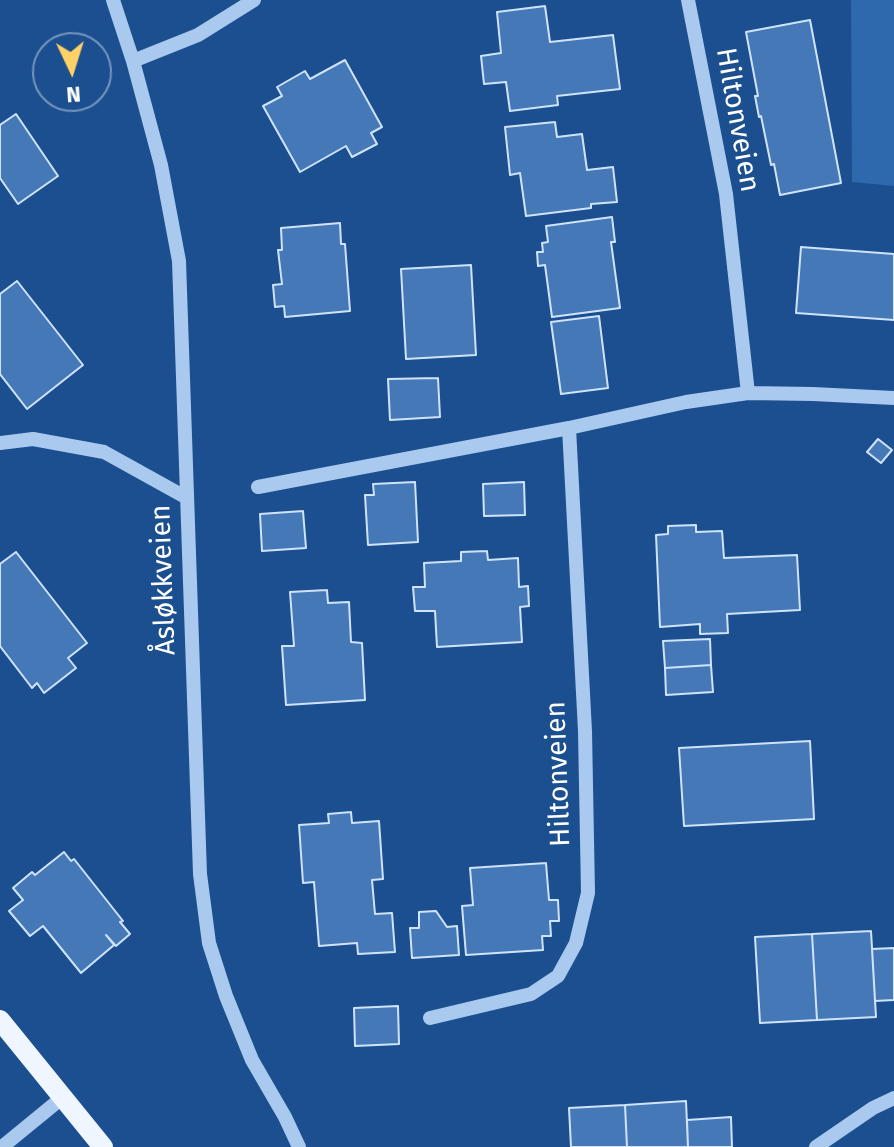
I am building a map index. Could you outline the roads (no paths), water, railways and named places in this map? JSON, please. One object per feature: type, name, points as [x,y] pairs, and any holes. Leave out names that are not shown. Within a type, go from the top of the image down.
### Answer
[{"type":"main road","points":[[0,1020],[103,1147]]},
{"type":"street","name":"Åsløkkveien","points":[[113,0],[161,165],[179,261],[200,874],[209,943],[252,1060],[299,1147]]},
{"type":"street","points":[[133,61],[198,35],[254,0]]},
{"type":"street","name":"Hiltonveien","points":[[688,0],[726,194],[748,393]]},
{"type":"street","points":[[258,487],[569,428],[686,402],[748,393],[894,398]]},
{"type":"street","name":"Hiltonveien","points":[[430,1018],[531,994],[558,976],[576,943],[588,893],[585,731],[569,428]]},
{"type":"street","points":[[0,443],[33,439],[104,452],[187,498]]},
{"type":"street","points":[[2,1147],[63,1097]]},
{"type":"street","points":[[816,1147],[873,1108],[894,1098]]}]
